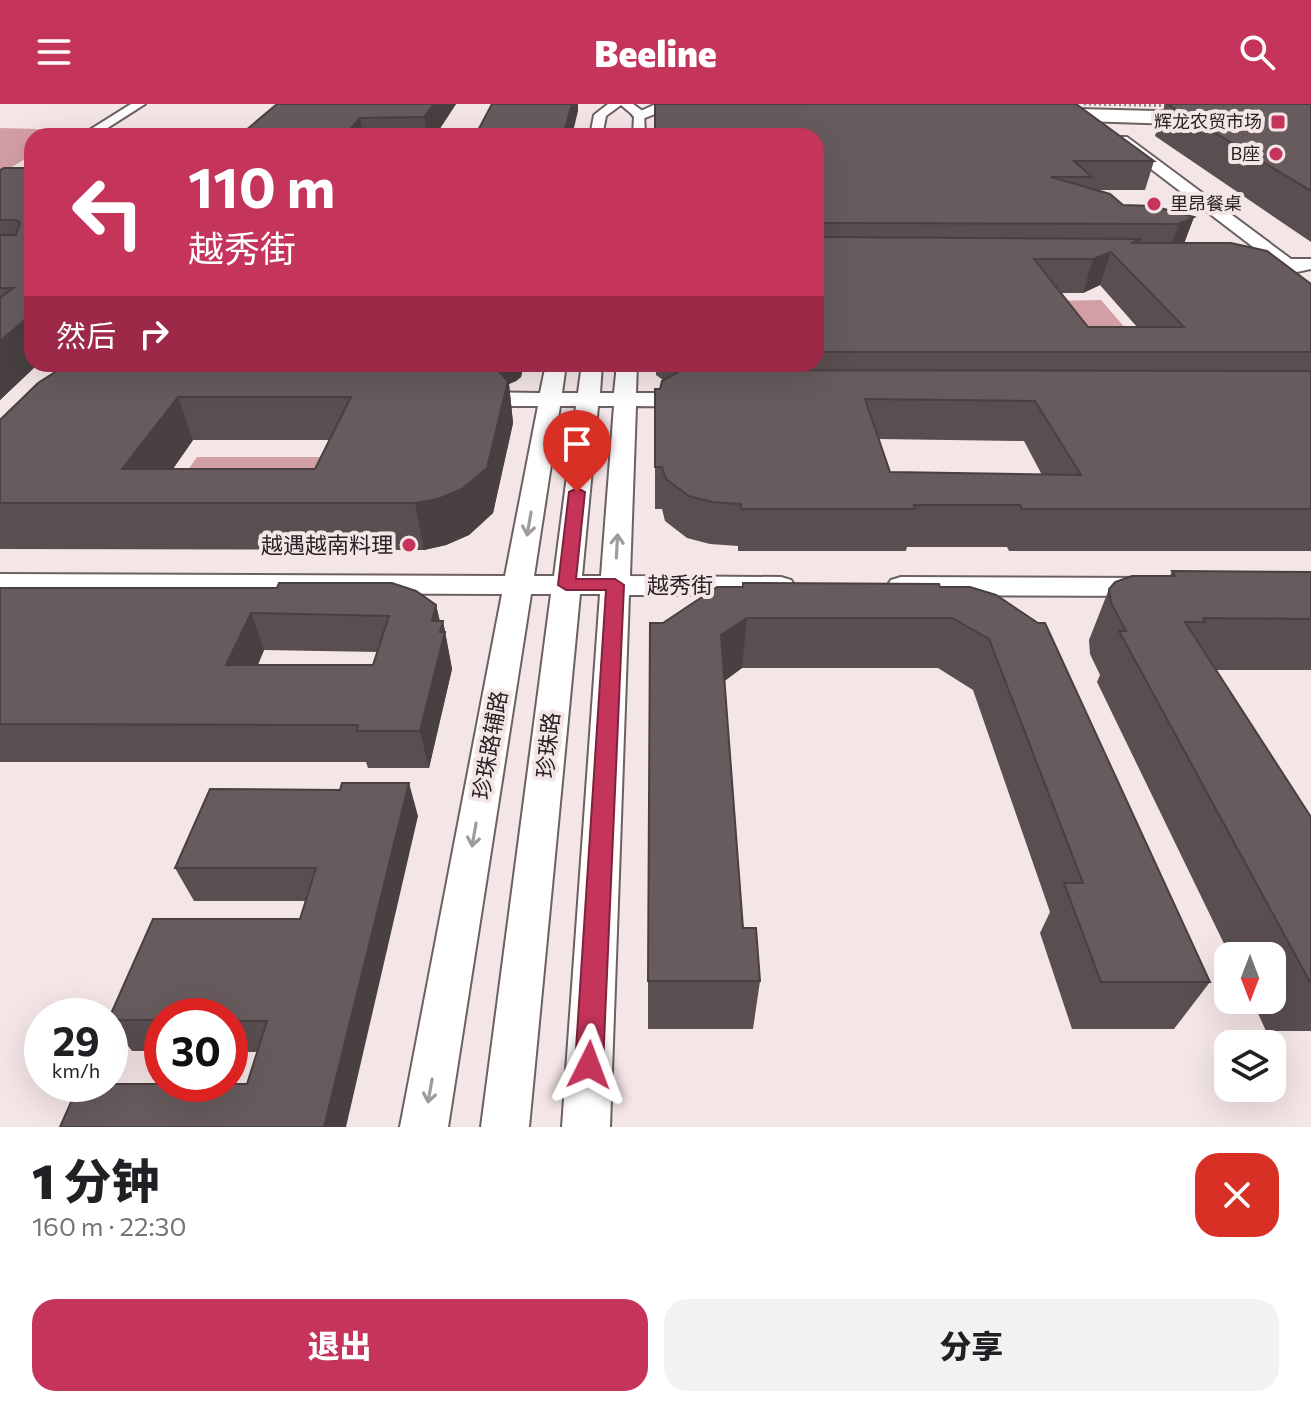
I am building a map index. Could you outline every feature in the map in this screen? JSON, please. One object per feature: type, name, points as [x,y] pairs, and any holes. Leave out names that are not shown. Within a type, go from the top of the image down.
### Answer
[{"type":"main road","points":[[640,115],[658,108],[693,105],[748,106]]},
{"type":"main road","points":[[1025,111],[1311,118]]},
{"type":"street","points":[[99,128],[139,104]]},
{"type":"street","points":[[593,104],[618,106],[640,115],[639,128]]},
{"type":"street","points":[[674,104],[693,105]]},
{"type":"street","points":[[618,106],[619,123]]},
{"type":"street","points":[[598,128],[600,115],[618,106]]},
{"type":"street","points":[[1086,113],[1311,282]]},
{"type":"street","points":[[1224,264],[1311,264]]},
{"type":"street","points":[[0,455],[81,372]]},
{"type":"street","name":"珍珠路辅路","points":[[424,1127],[555,372]]},
{"type":"street","name":"珍珠路","points":[[505,1127],[591,372]]},
{"type":"street","points":[[586,1127],[627,372]]},
{"type":"street","points":[[55,399],[85,399]]},
{"type":"street","points":[[439,399],[712,400]]},
{"type":"street","name":"越秀街","points":[[0,583],[815,586]]},
{"type":"street","points":[[877,586],[1186,587]]},
{"type":"shaded area","points":[[0,128],[24,129],[24,160],[0,174]]},
{"type":"shaded area","points":[[1101,300],[1145,351],[1090,352],[1050,301]]},
{"type":"shaded area","points":[[197,457],[337,457],[320,493],[172,493]]},
{"type":"building","points":[[277,104],[434,104],[424,117],[360,118],[351,128],[248,128]]},
{"type":"building","points":[[492,104],[572,104],[565,128],[479,128]]},
{"type":"building","points":[[655,104],[1076,104],[1154,161],[1074,161],[1092,177],[1051,177],[1110,194],[1123,205],[1153,206],[1194,217],[1179,224],[824,223],[824,128],[655,128]]},
{"type":"building","points":[[1167,104],[1311,104],[1311,191]]},
{"type":"building","points":[[24,168],[24,321],[0,341],[0,298],[13,288],[0,288],[0,235],[16,235],[20,223],[17,220],[0,220],[0,170]]},
{"type":"building","points":[[824,237],[1142,239],[1131,243],[1231,243],[1267,251],[1311,284],[1311,352],[824,352]],"holes":[[[1111,252],[1184,327],[1088,327],[1034,259],[1093,259]]]},
{"type":"building","points":[[1311,371],[1311,509],[1022,509],[1020,505],[914,505],[915,509],[741,509],[741,504],[712,502],[689,496],[666,479],[662,467],[655,467],[655,389],[660,389],[662,381],[678,372]],"holes":[[[865,399],[1035,401],[1081,475],[890,472]]]},
{"type":"building","points":[[55,372],[499,372],[508,381],[487,468],[462,489],[438,499],[415,503],[0,503],[0,420],[38,383]],"holes":[[[178,397],[351,397],[315,469],[122,469]]]},
{"type":"building","points":[[1172,571],[1311,572],[1311,619],[1203,618],[1205,622],[1185,622],[1311,817],[1311,982],[1119,631],[1126,631],[1111,603],[1109,589],[1115,582],[1132,576],[1175,576]]},
{"type":"building","points":[[279,583],[392,583],[416,591],[436,605],[432,621],[443,621],[440,632],[445,632],[420,731],[357,731],[358,725],[0,724],[0,588],[277,588]],"holes":[[[251,613],[389,616],[373,665],[226,665]]]},
{"type":"building","points":[[743,583],[939,584],[940,587],[970,587],[996,595],[1038,623],[1045,623],[1210,982],[1101,982],[1064,883],[1083,883],[989,639],[952,618],[747,618],[721,635],[743,928],[756,928],[760,981],[648,981],[650,623],[663,623],[717,587],[743,587]]},
{"type":"building","points":[[342,783],[409,783],[324,1127],[60,1127],[71,1102],[128,1102],[128,1084],[144,1084],[144,1102],[248,1102],[248,1081],[267,1021],[248,1021],[248,998],[144,998],[144,1020],[128,1020],[128,998],[118,998],[153,919],[300,919],[316,868],[175,868],[210,789],[340,790]]},
{"type":"railway","points":[[1084,104],[1187,106]]},
{"type":"place","name":"辉龙农贸市场","points":[[1278,122]]},
{"type":"place","name":"B座","points":[[1276,154]]},
{"type":"place","name":"里昂餐桌","points":[[1154,204]]},
{"type":"place","name":"越遇越南料理","points":[[409,545]]},
{"type":"route","points":[[577,492],[566,585],[615,585],[589,1065]]}]
